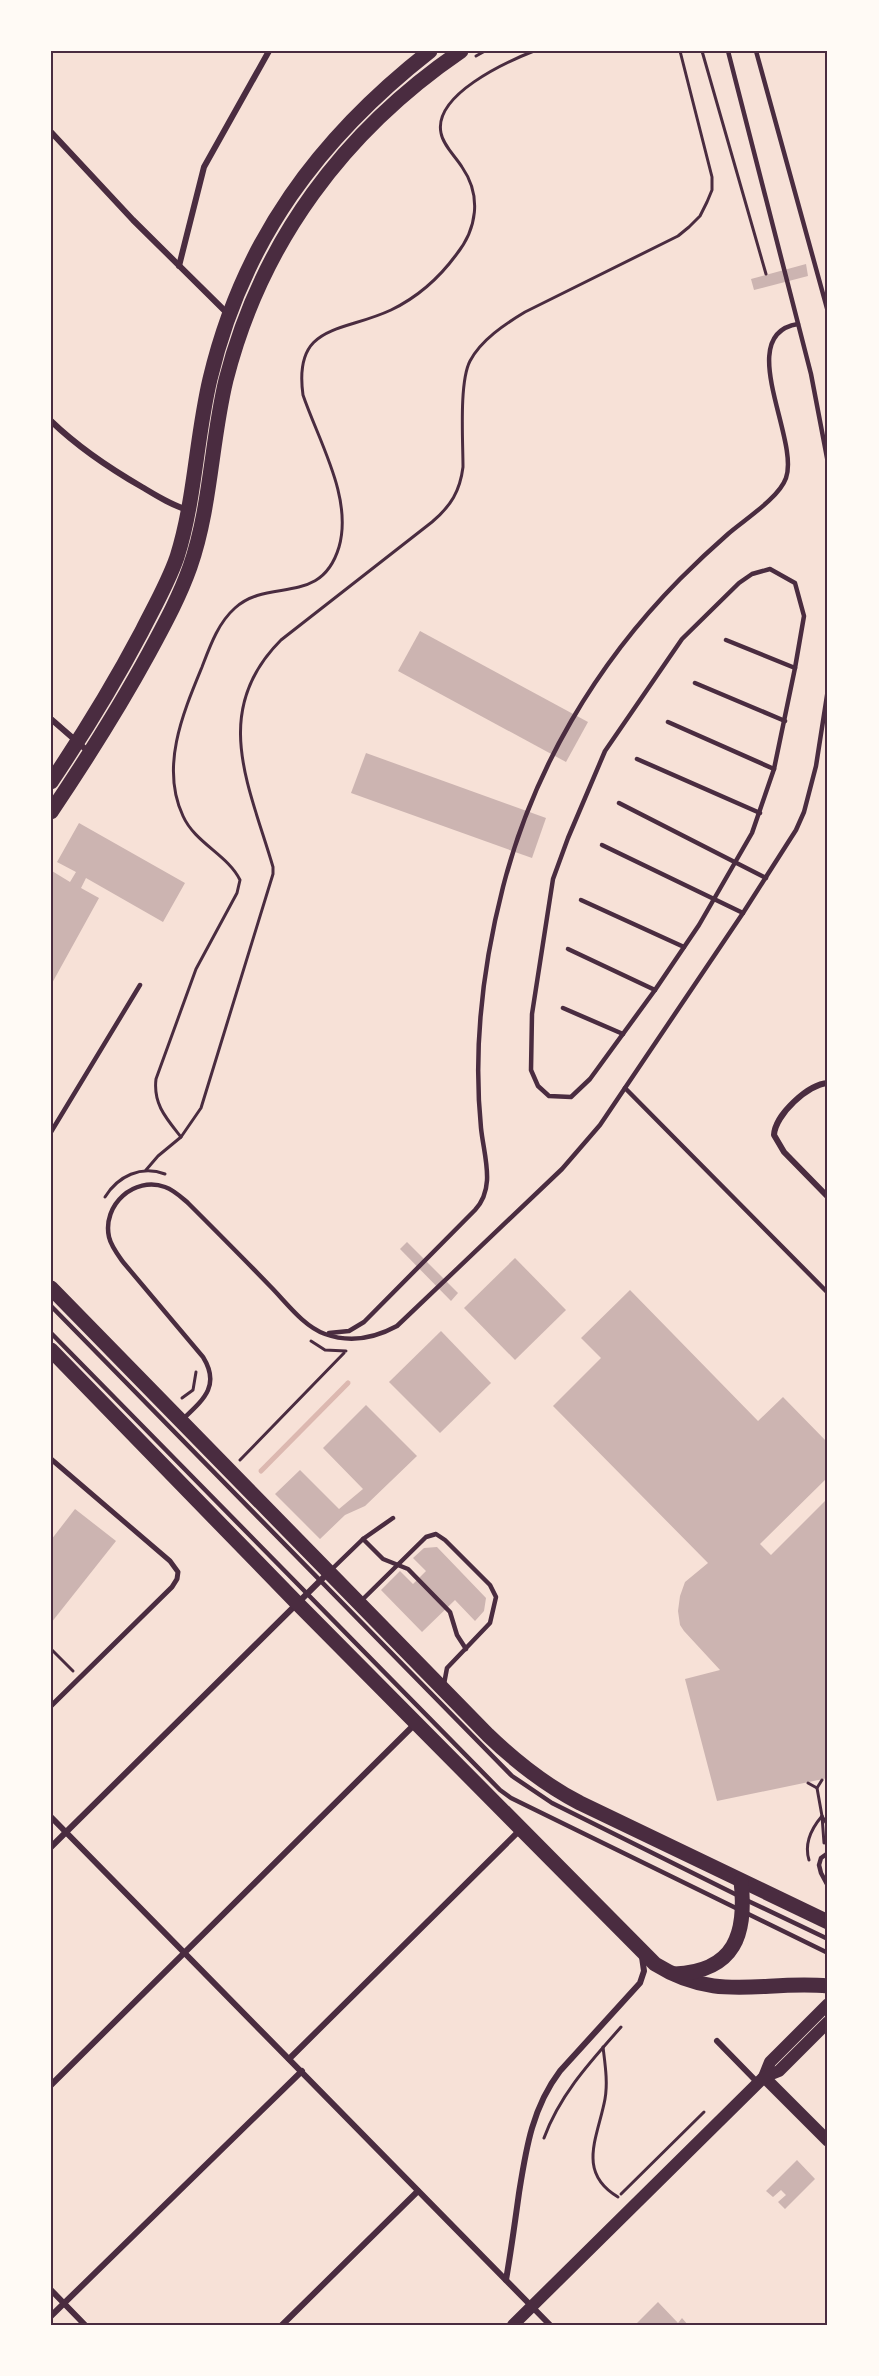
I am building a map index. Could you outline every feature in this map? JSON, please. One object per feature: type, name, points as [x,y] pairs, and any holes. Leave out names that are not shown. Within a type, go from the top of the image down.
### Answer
[{"type":"main road","points":[[51,783],[107,696],[161,594],[179,549],[210,381],[230,315],[264,239],[298,183],[315,160],[382,90],[430,51]]},
{"type":"main road","points":[[51,812],[121,704],[177,601],[195,552],[220,411],[234,353],[256,296],[288,233],[315,188],[349,147],[396,101],[465,56]]},
{"type":"main road","points":[[51,1288],[181,1421],[323,1577],[358,1603],[504,1751],[560,1793],[828,1922]]},
{"type":"main road","points":[[51,1350],[302,1599],[416,1722],[641,1951],[672,1974],[688,1981],[724,1987],[828,1986]]},
{"type":"main road","points":[[672,1974],[696,1972],[726,1956],[739,1935],[743,1905],[741,1881]]},
{"type":"main road","points":[[762,2080],[770,2062],[828,2004]]},
{"type":"main road","points":[[513,2325],[762,2080],[779,2071],[828,2022]]},
{"type":"main road","points":[[762,2080],[828,2141]]},
{"type":"street","points":[[180,266],[204,167],[269,51]]},
{"type":"street","points":[[51,132],[133,220],[230,315]]},
{"type":"street","points":[[51,421],[83,449],[111,469],[172,504],[203,514]]},
{"type":"street","points":[[51,719],[90,753]]},
{"type":"street","points":[[825,1083],[807,1092],[783,1115],[775,1127],[774,1135],[784,1152],[828,1197]]},
{"type":"street","points":[[51,1459],[170,1560],[178,1572],[172,1587],[51,1706]]},
{"type":"street","points":[[51,1847],[323,1577]]},
{"type":"street","points":[[51,2085],[416,1722]]},
{"type":"street","points":[[51,1816],[550,2325]]},
{"type":"street","points":[[289,2059],[520,1829]]},
{"type":"street","points":[[506,2280],[525,2152],[538,2109],[550,2084],[560,2071],[640,1983],[644,1971],[641,1951]]},
{"type":"street","points":[[717,2041],[762,2080]]},
{"type":"street","points":[[51,2316],[302,2072]]},
{"type":"street","points":[[282,2325],[418,2191]]},
{"type":"street","points":[[51,2290],[85,2325]]},
{"type":"lane","points":[[728,51],[816,396],[828,463]]},
{"type":"lane","points":[[756,51],[828,312]]},
{"type":"lane","points":[[324,1334],[339,1333],[358,1327],[475,1210],[486,1195],[487,1174],[478,1091],[481,1016],[495,922],[514,849],[555,749],[571,719],[609,664],[678,581],[771,498],[786,479],[788,458],[769,356],[777,331],[798,324]]},
{"type":"lane","points":[[770,569],[795,583],[804,616],[785,721],[774,769],[760,813],[736,863],[714,900],[655,990],[590,1079],[571,1097],[549,1096],[538,1086],[531,1071],[532,1014],[553,879],[567,838],[605,751],[682,639],[739,583],[752,574],[770,569]]},
{"type":"lane","points":[[726,640],[795,668]]},
{"type":"lane","points":[[695,683],[785,721]]},
{"type":"lane","points":[[181,1421],[205,1397],[211,1377],[202,1357],[123,1262],[112,1245],[109,1237],[110,1219],[116,1203],[127,1192],[141,1185],[173,1190],[301,1318],[324,1334],[351,1339],[368,1338],[383,1334],[409,1317],[577,1154],[600,1125],[743,913],[790,840],[807,801],[816,766],[828,689]]},
{"type":"lane","points":[[668,722],[774,769]]},
{"type":"lane","points":[[638,759],[760,813]]},
{"type":"lane","points":[[619,803],[766,878]]},
{"type":"lane","points":[[602,845],[743,913]]},
{"type":"lane","points":[[581,900],[684,947]]},
{"type":"lane","points":[[568,950],[655,990]]},
{"type":"lane","points":[[51,1132],[140,985]]},
{"type":"lane","points":[[563,1008],[623,1034]]},
{"type":"lane","points":[[625,1088],[828,1293]]},
{"type":"lane","points":[[51,1306],[323,1577],[501,1766],[524,1786],[828,1953]]},
{"type":"lane","points":[[51,1334],[302,1599],[500,1790],[511,1798],[743,1905],[828,1938]]},
{"type":"lane","points":[[323,1577],[363,1539],[393,1518]]},
{"type":"lane","points":[[358,1603],[426,1537],[436,1534],[445,1540],[490,1585],[496,1598],[493,1618],[483,1633],[445,1671],[444,1690]]},
{"type":"lane","points":[[363,1539],[383,1559],[408,1569],[450,1612],[455,1631],[466,1649]]},
{"type":"lane","points":[[826,1853],[819,1865],[828,1886]]},
{"type":"path","points":[[465,56],[485,51]]},
{"type":"path","points":[[181,1137],[156,1101],[154,1090],[156,1078],[196,969],[237,893],[240,880],[235,872],[198,837],[183,817],[178,803],[174,766],[178,728],[212,642],[235,608],[255,596],[296,589],[314,582],[325,573],[338,550],[342,534],[341,500],[303,396],[301,381],[304,355],[311,344],[331,331],[408,302],[455,257],[472,229],[475,202],[468,177],[441,133],[441,116],[451,101],[483,76],[501,65],[534,51]]},
{"type":"path","points":[[103,1200],[123,1178],[146,1170],[158,1156],[181,1137],[195,1120],[206,1097],[273,874],[249,793],[240,746],[240,720],[245,693],[255,672],[268,653],[281,640],[432,522],[454,499],[462,478],[466,373],[481,346],[501,328],[525,312],[678,236],[700,216],[712,190],[712,177],[680,51]]},
{"type":"path","points":[[702,51],[766,274]]},
{"type":"path","points":[[146,1170],[169,1176]]},
{"type":"path","points":[[306,1337],[325,1350],[352,1350]]},
{"type":"path","points":[[237,1463],[345,1351]]},
{"type":"path","points":[[178,1398],[186,1398],[193,1390],[196,1377],[193,1364]]},
{"type":"path","points":[[51,1649],[80,1678]]},
{"type":"path","points":[[822,1780],[817,1788],[826,1853]]},
{"type":"path","points":[[808,1783],[817,1788]]},
{"type":"path","points":[[822,1816],[828,1826]]},
{"type":"path","points":[[541,2145],[556,2108],[621,2027]]},
{"type":"path","points":[[603,2047],[607,2087],[595,2141],[593,2163],[598,2180],[618,2197]]},
{"type":"path","points":[[612,2203],[704,2112]]},
{"type":"building","points":[[806,264],[808,276],[754,290],[751,279]]},
{"type":"building","points":[[420,631],[588,722],[566,762],[398,671]]},
{"type":"building","points":[[366,753],[546,818],[532,858],[351,793]]},
{"type":"building","points":[[79,823],[185,883],[163,922],[86,878],[81,888],[99,898],[51,985],[51,873],[52,871],[70,882],[76,872],[57,862]]},
{"type":"building","points":[[407,1242],[458,1293],[451,1301],[400,1249]]},
{"type":"building","points":[[515,1258],[566,1310],[515,1360],[464,1308]]},
{"type":"building","points":[[630,1290],[758,1421],[783,1397],[828,1443],[828,1477],[760,1544],[771,1555],[828,1498],[828,1778],[717,1801],[685,1679],[720,1670],[684,1631],[680,1625],[678,1611],[685,1582],[708,1563],[553,1406],[601,1358],[581,1338]]},
{"type":"building","points":[[441,1331],[491,1383],[440,1433],[389,1382]]},
{"type":"building","points":[[366,1405],[417,1456],[365,1506],[345,1515],[320,1539],[275,1494],[300,1470],[339,1509],[363,1489],[323,1448]]},
{"type":"building","points":[[75,1509],[116,1541],[51,1623],[51,1540]]},
{"type":"building","points":[[437,1547],[486,1598],[484,1611],[475,1621],[455,1600],[422,1632],[381,1590],[400,1571],[413,1584],[426,1571],[413,1558],[424,1548]]},
{"type":"building","points":[[797,2160],[815,2179],[785,2209],[778,2202],[786,2195],[781,2190],[773,2197],[766,2191]]},
{"type":"building","points":[[658,2302],[678,2323],[682,2318],[688,2325],[635,2325]]},
{"type":"waterway","points":[[261,1471],[348,1383]]}]
